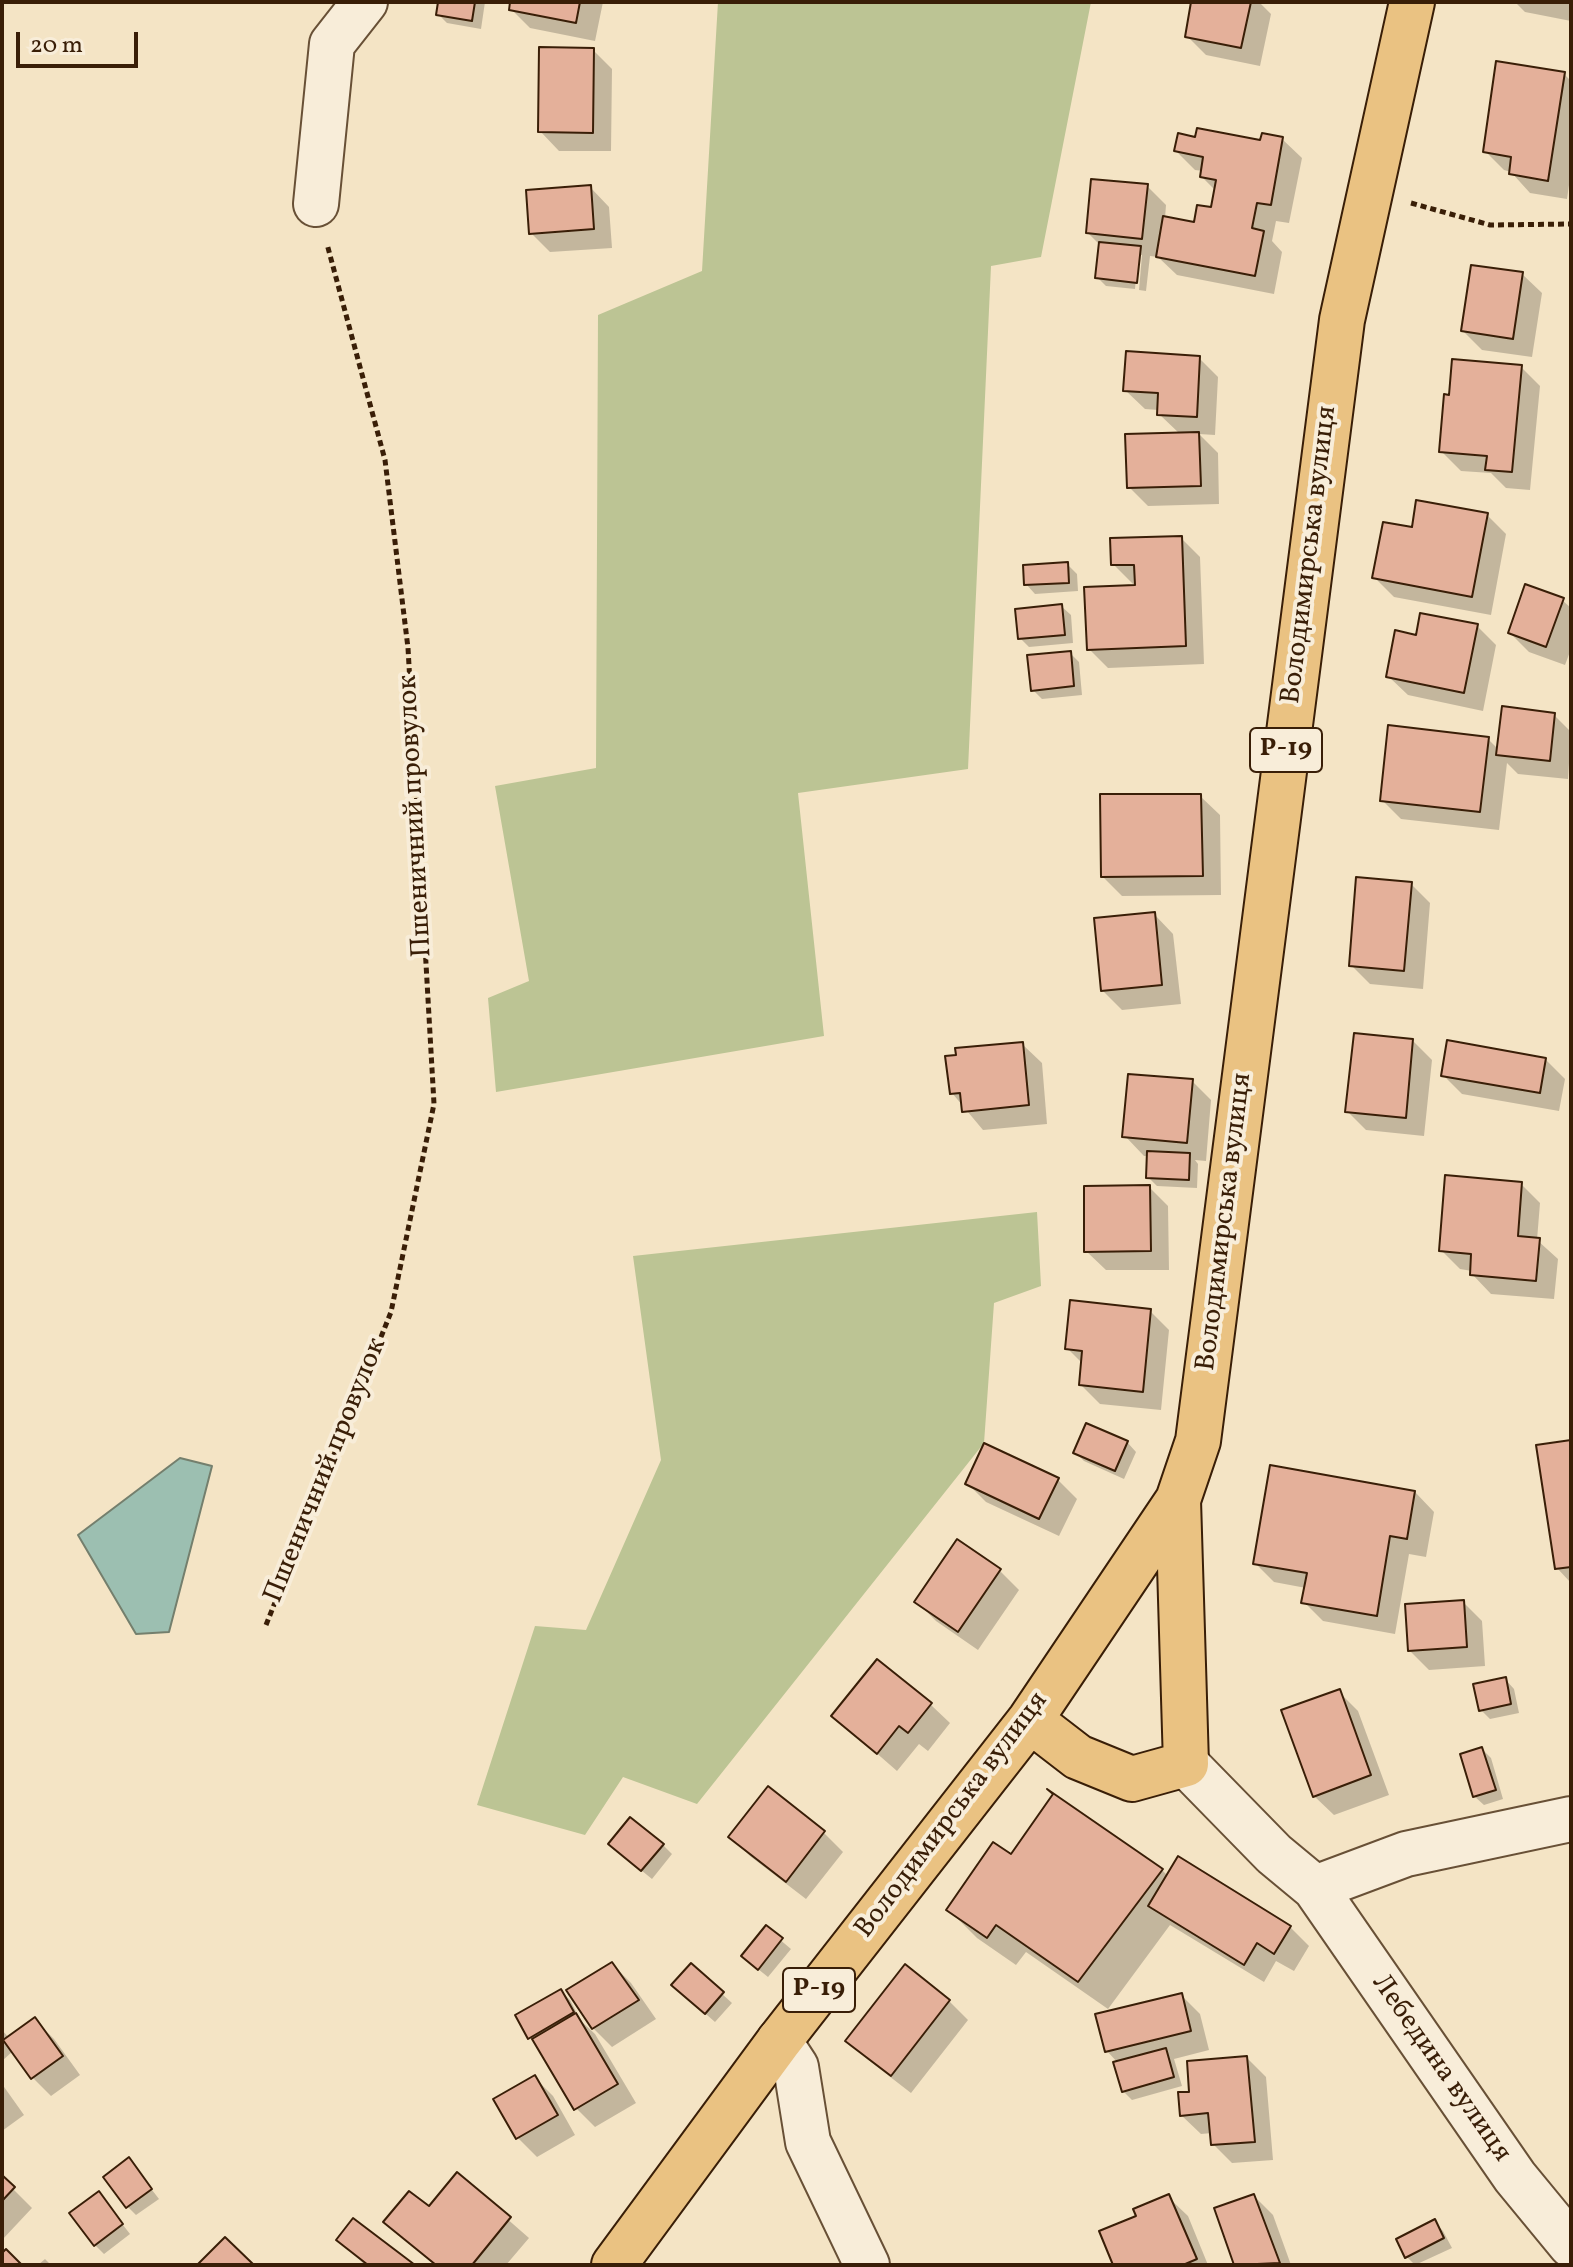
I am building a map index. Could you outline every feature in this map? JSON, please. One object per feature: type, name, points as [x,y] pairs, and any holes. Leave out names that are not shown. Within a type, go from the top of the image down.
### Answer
[{"type":"main road","name":"Володимирська вулиця","points":[[614,2265],[779,2041],[1030,1720],[1178,1500],[1198,1441],[1342,320],[1412,2]]},
{"type":"main road","points":[[1030,1720],[1078,1757],[1132,1779],[1186,1764],[1178,1500]]},
{"type":"street","points":[[316,204],[332,44],[365,2]]},
{"type":"street","points":[[1186,1764],[1274,1854],[1315,1888],[1406,1854],[1571,1819]]},
{"type":"street","name":"Лебедина вулиця","points":[[1315,1888],[1515,2177],[1571,2245]]},
{"type":"street","points":[[779,2041],[796,2067],[808,2142],[867,2265]]},
{"type":"path","points":[[1409,203],[1490,225],[1571,224]]},
{"type":"path","name":"Пшеничний провулок","points":[[266,1625],[391,1312],[434,1104],[408,648],[385,460],[316,204]]},
{"type":"green space","points":[[718,2],[1091,2],[1041,257],[991,266],[968,769],[798,793],[824,1036],[496,1092],[488,998],[529,981],[495,786],[596,768],[598,315],[702,271]]},
{"type":"green space","points":[[1037,1212],[1041,1286],[994,1303],[984,1443],[697,1804],[623,1777],[585,1835],[477,1805],[535,1626],[586,1630],[661,1460],[633,1256]]},
{"type":"shaded area","points":[[180,1458],[212,1466],[169,1632],[136,1634],[78,1535]]},
{"type":"building","points":[[438,2],[475,2],[472,21],[436,15]]},
{"type":"building","points":[[510,2],[580,2],[576,23],[509,10]]},
{"type":"building","points":[[1191,2],[1251,2],[1241,48],[1185,37]]},
{"type":"building","points":[[539,47],[594,48],[593,133],[538,132]]},
{"type":"building","points":[[1496,61],[1565,72],[1548,181],[1509,174],[1511,157],[1483,152]]},
{"type":"building","points":[[1197,128],[1260,140],[1262,133],[1283,137],[1271,205],[1257,203],[1252,228],[1264,231],[1255,276],[1156,257],[1163,216],[1194,222],[1197,205],[1211,207],[1216,180],[1200,177],[1203,157],[1174,151],[1178,133],[1195,137]]},
{"type":"building","points":[[1091,179],[1148,184],[1142,239],[1086,233]]},
{"type":"building","points":[[591,185],[594,229],[529,234],[526,190]]},
{"type":"building","points":[[1099,242],[1141,246],[1137,283],[1095,278]]},
{"type":"building","points":[[1471,265],[1523,272],[1513,339],[1461,331]]},
{"type":"building","points":[[1126,351],[1200,356],[1197,417],[1157,415],[1158,393],[1123,391]]},
{"type":"building","points":[[1452,359],[1522,365],[1512,472],[1485,470],[1487,456],[1439,452],[1444,394],[1449,395]]},
{"type":"building","points":[[1199,432],[1201,486],[1127,488],[1125,434]]},
{"type":"building","points":[[1416,500],[1488,513],[1472,597],[1372,578],[1383,522],[1412,527]]},
{"type":"building","points":[[1182,536],[1186,646],[1087,650],[1084,587],[1135,585],[1134,565],[1111,565],[1110,538]]},
{"type":"building","points":[[1068,562],[1069,583],[1024,585],[1023,565]]},
{"type":"building","points":[[1525,584],[1564,598],[1546,647],[1508,633]]},
{"type":"building","points":[[1062,604],[1065,635],[1018,639],[1015,609]]},
{"type":"building","points":[[1420,613],[1478,624],[1464,693],[1386,677],[1395,630],[1416,635]]},
{"type":"building","points":[[1071,651],[1074,686],[1031,691],[1027,655]]},
{"type":"building","points":[[1502,706],[1555,713],[1550,761],[1496,755]]},
{"type":"building","points":[[1388,725],[1489,737],[1480,812],[1380,801]]},
{"type":"building","points":[[1100,794],[1201,794],[1203,876],[1101,877]]},
{"type":"building","points":[[1356,877],[1412,882],[1404,971],[1349,966]]},
{"type":"building","points":[[1155,912],[1162,985],[1101,991],[1094,918]]},
{"type":"building","points":[[1354,1033],[1413,1039],[1406,1118],[1345,1112]]},
{"type":"building","points":[[1447,1040],[1546,1058],[1540,1093],[1441,1076]]},
{"type":"building","points":[[1023,1042],[1029,1105],[962,1112],[960,1093],[950,1094],[945,1056],[956,1055],[955,1048]]},
{"type":"building","points":[[1128,1074],[1193,1079],[1187,1143],[1122,1137]]},
{"type":"building","points":[[1147,1151],[1190,1153],[1189,1180],[1146,1178]]},
{"type":"building","points":[[1445,1175],[1522,1182],[1518,1236],[1540,1238],[1536,1281],[1470,1275],[1471,1254],[1439,1251]]},
{"type":"building","points":[[1150,1185],[1151,1251],[1084,1252],[1084,1186]]},
{"type":"building","points":[[1070,1300],[1151,1309],[1143,1392],[1079,1385],[1082,1351],[1065,1349]]},
{"type":"building","points":[[1086,1423],[1128,1441],[1115,1471],[1073,1453]]},
{"type":"building","points":[[1571,1440],[1571,1567],[1555,1569],[1536,1445]]},
{"type":"building","points":[[984,1443],[1059,1478],[1039,1519],[965,1484]]},
{"type":"building","points":[[1270,1465],[1415,1491],[1407,1539],[1390,1536],[1377,1616],[1301,1603],[1307,1573],[1253,1564]]},
{"type":"building","points":[[957,1539],[1001,1569],[958,1632],[914,1602]]},
{"type":"building","points":[[1464,1600],[1467,1647],[1408,1651],[1405,1604]]},
{"type":"building","points":[[877,1659],[932,1703],[908,1733],[899,1726],[877,1754],[831,1716]]},
{"type":"building","points":[[1506,1677],[1511,1704],[1479,1711],[1473,1684]]},
{"type":"building","points":[[1340,1689],[1371,1775],[1313,1797],[1281,1710]]},
{"type":"building","points":[[1482,1747],[1496,1790],[1473,1797],[1460,1754]]},
{"type":"building","points":[[768,1786],[825,1831],[786,1882],[728,1837]]},
{"type":"building","points":[[1047,1789],[1163,1869],[1078,1982],[996,1925],[987,1938],[946,1910],[993,1842],[1011,1854],[1053,1794]]},
{"type":"building","points":[[630,1817],[664,1844],[641,1871],[608,1844]]},
{"type":"building","points":[[1178,1856],[1291,1926],[1274,1954],[1257,1943],[1244,1965],[1148,1906]]},
{"type":"building","points":[[766,1925],[783,1938],[758,1970],[741,1956]]},
{"type":"building","points":[[612,1962],[639,2000],[592,2029],[566,1990]]},
{"type":"building","points":[[691,1963],[724,1992],[705,2014],[671,1985]]},
{"type":"building","points":[[905,1964],[950,2000],[891,2076],[845,2041]]},
{"type":"building","points":[[561,1989],[574,2012],[528,2039],[515,2015]]},
{"type":"building","points":[[1182,1993],[1191,2031],[1105,2052],[1095,2014]]},
{"type":"building","points":[[576,2013],[618,2084],[574,2110],[532,2039]]},
{"type":"building","points":[[35,2017],[63,2056],[31,2079],[3,2040]]},
{"type":"building","points":[[1166,2048],[1174,2077],[1122,2092],[1113,2062]]},
{"type":"building","points":[[1247,2056],[1255,2142],[1211,2145],[1208,2113],[1180,2116],[1178,2092],[1189,2092],[1187,2061]]},
{"type":"building","points":[[535,2075],[558,2115],[516,2139],[493,2099]]},
{"type":"building","points":[[129,2157],[152,2189],[126,2208],[103,2177]]},
{"type":"building","points":[[457,2172],[511,2217],[472,2265],[436,2265],[383,2222],[409,2191],[429,2206]]},
{"type":"building","points":[[2,2175],[15,2187],[2,2201]]},
{"type":"building","points":[[99,2191],[123,2224],[94,2246],[69,2213]]},
{"type":"building","points":[[1169,2194],[1197,2259],[1183,2265],[1113,2265],[1099,2231],[1136,2216],[1133,2209]]},
{"type":"building","points":[[1254,2194],[1280,2263],[1234,2265],[1214,2208]]},
{"type":"building","points":[[353,2218],[415,2265],[368,2265],[336,2240]]},
{"type":"building","points":[[1435,2219],[1444,2238],[1405,2258],[1396,2239]]},
{"type":"building","points":[[225,2237],[254,2265],[197,2265]]},
{"type":"building","points":[[6,2249],[22,2265],[2,2265],[2,2253]]}]
